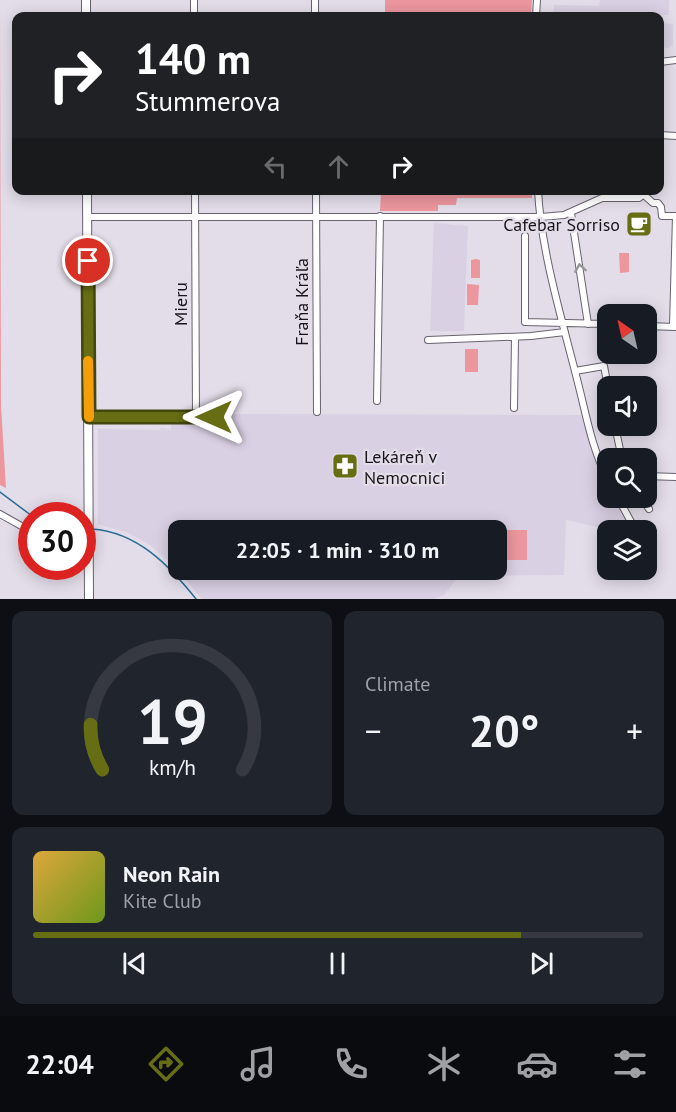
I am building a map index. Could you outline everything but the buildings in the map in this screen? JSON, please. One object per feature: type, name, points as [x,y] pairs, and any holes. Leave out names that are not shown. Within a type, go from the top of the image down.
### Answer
[{"type":"street","points":[[87,195],[88,502]]},
{"type":"street","name":"Mieru","points":[[195,195],[196,418]]},
{"type":"street","name":"Fraňa Kráľa","points":[[316,195],[316,412]]},
{"type":"street","points":[[539,195],[549,267],[597,451]]},
{"type":"street","points":[[87,217],[541,217],[571,213],[602,198],[639,198],[643,195]]},
{"type":"street","points":[[647,195],[653,203],[658,202],[662,216],[676,216],[675,326],[657,326]]},
{"type":"street","points":[[571,213],[588,324]]},
{"type":"street","points":[[377,401],[380,216]]},
{"type":"street","points":[[525,236],[525,322],[597,324]]},
{"type":"street","points":[[428,340],[515,337],[566,332]]},
{"type":"street","points":[[514,408],[515,337]]},
{"type":"street","points":[[575,371],[604,366],[606,376]]},
{"type":"street","points":[[89,417],[214,417]]},
{"type":"street","points":[[657,476],[676,477]]},
{"type":"street","points":[[0,514],[18,524]]},
{"type":"street","points":[[87,580],[89,599]]},
{"type":"shaded area","points":[[0,0],[1,405],[6,488],[0,485]]},
{"type":"shaded area","points":[[385,0],[532,0],[531,12],[385,12]]},
{"type":"shaded area","points":[[600,0],[669,0],[669,15],[664,15],[664,12],[553,12],[554,5],[599,6]]},
{"type":"shaded area","points":[[664,23],[673,24],[673,44],[669,48],[664,47]]},
{"type":"shaded area","points":[[381,195],[532,195],[532,198],[457,198],[456,205],[438,205],[438,211],[380,211]]},
{"type":"shaded area","points":[[434,223],[468,226],[464,331],[430,331]]},
{"type":"shaded area","points":[[619,253],[629,253],[629,272],[620,273]]},
{"type":"shaded area","points":[[471,260],[480,260],[480,278],[471,278]]},
{"type":"shaded area","points":[[467,284],[479,285],[478,305],[467,305]]},
{"type":"shaded area","points":[[465,349],[478,349],[478,372],[465,372]]},
{"type":"shaded area","points":[[214,414],[581,415],[597,461],[597,508],[619,508],[626,520],[597,520],[597,527],[566,520],[564,575],[507,576],[507,520],[168,520],[168,561],[150,545],[128,533],[98,524],[98,429],[160,430],[161,428],[171,430],[171,423],[210,426],[214,423]]},
{"type":"shaded area","points":[[507,530],[527,530],[527,560],[507,560]]},
{"type":"shaded area","points":[[186,580],[456,580],[444,595],[434,599],[202,599]]},
{"type":"waterway","points":[[0,492],[18,506]]},
{"type":"waterway","points":[[96,530],[123,536],[151,552],[175,574],[196,599]]},
{"type":"slow traffic","points":[[88,361],[89,417]]},
{"type":"place","name":"Cafebar Sorriso","points":[[639,224]]},
{"type":"place","name":"Lekáreň v Nemocnici","points":[[345,466]]},
{"type":"route","points":[[88,261],[89,417],[214,417]]}]
